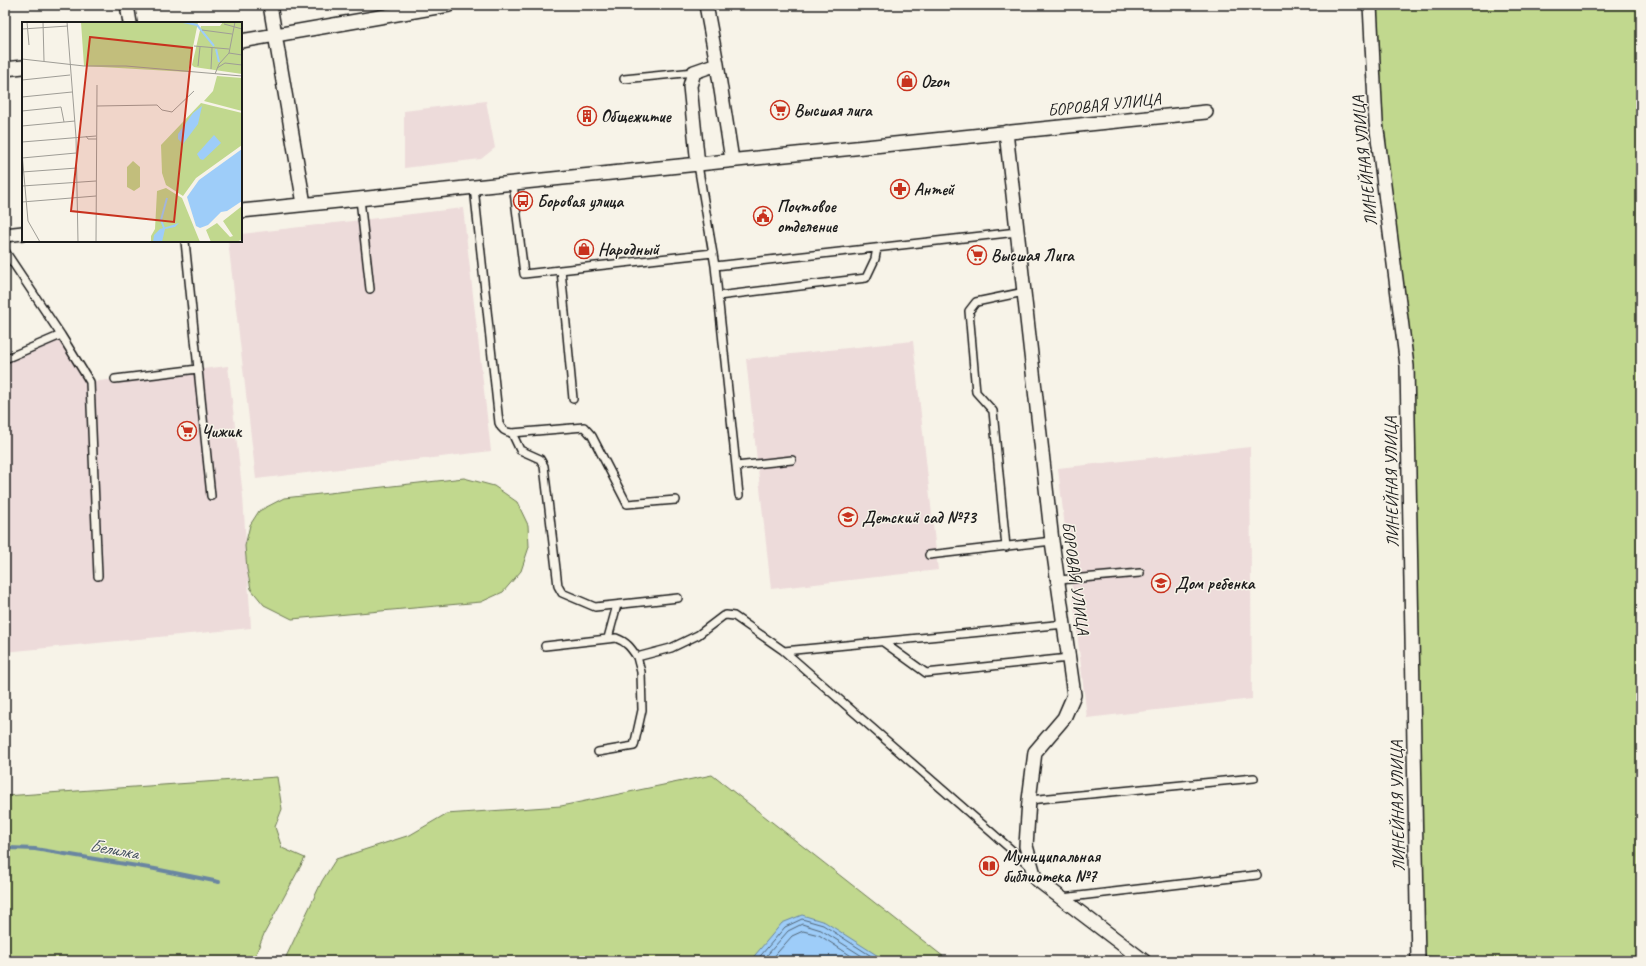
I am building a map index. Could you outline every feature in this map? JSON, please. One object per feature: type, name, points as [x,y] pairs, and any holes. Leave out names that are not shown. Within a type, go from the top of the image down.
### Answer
[{"type":"street","points":[[127,5],[130,22]]},
{"type":"street","points":[[270,5],[304,204]]},
{"type":"street","points":[[242,41],[275,36],[409,9],[449,5]]},
{"type":"street","points":[[706,5],[732,160]]},
{"type":"street","name":"ЛИНЕЙНАЯ УЛИЦА","points":[[1370,5],[1376,122],[1406,366],[1418,961]]},
{"type":"street","points":[[698,165],[690,86],[694,72],[717,64]]},
{"type":"street","points":[[5,69],[22,67]]},
{"type":"street","name":"БОРОВАЯ УЛИЦА","points":[[242,211],[1206,112]]},
{"type":"street","name":"БОРОВАЯ УЛИЦА","points":[[1006,132],[1052,541],[1059,580],[1074,695],[1064,718],[1035,752],[1029,800],[1026,846],[1035,878],[1144,961]]},
{"type":"street","points":[[5,235],[22,233]]},
{"type":"lane","points":[[624,79],[694,72]]},
{"type":"lane","points":[[698,165],[715,266],[739,495]]},
{"type":"lane","points":[[513,183],[524,274],[713,253]]},
{"type":"lane","points":[[474,187],[499,423],[501,428],[505,432],[512,433],[584,427],[592,436],[627,504],[676,500]]},
{"type":"lane","points":[[360,199],[370,289]]},
{"type":"lane","points":[[715,266],[1017,232]]},
{"type":"lane","points":[[185,242],[211,496]]},
{"type":"lane","points":[[718,296],[866,278],[875,259],[876,248]]},
{"type":"lane","points":[[5,251],[61,335],[90,382],[98,576]]},
{"type":"lane","points":[[561,270],[573,399]]},
{"type":"lane","points":[[1006,547],[993,411],[976,392],[969,311],[976,302],[1024,292]]},
{"type":"lane","points":[[5,359],[61,335]]},
{"type":"lane","points":[[115,379],[198,369]]},
{"type":"lane","points":[[512,433],[520,450],[540,459],[544,466],[559,590],[564,595],[595,607],[678,598]]},
{"type":"lane","points":[[736,466],[792,460]]},
{"type":"lane","points":[[929,555],[1052,541]]},
{"type":"lane","points":[[1059,580],[1140,573]]},
{"type":"lane","points":[[608,638],[617,605]]},
{"type":"lane","points":[[637,657],[671,648],[698,635],[726,615],[734,616],[784,652],[1032,867]]},
{"type":"lane","points":[[784,652],[1065,624]]},
{"type":"lane","points":[[545,646],[608,638],[623,640],[630,646],[637,657],[641,672],[642,710],[634,746],[598,752]]},
{"type":"lane","points":[[883,642],[926,673],[1069,658]]},
{"type":"lane","points":[[1029,800],[1254,778]]},
{"type":"lane","points":[[1061,898],[1258,875]]},
{"type":"shaded area","points":[[486,101],[495,148],[481,159],[404,168],[404,111]]},
{"type":"shaded area","points":[[463,208],[491,451],[256,479],[228,242],[242,242],[242,234]]},
{"type":"shaded area","points":[[61,335],[90,382],[228,366],[243,496],[251,628],[5,652],[5,359]]},
{"type":"shaded area","name":"Детский сад №73","points":[[913,341],[938,570],[771,589],[746,359]]},
{"type":"shaded area","name":"Дом ребенка","points":[[1250,447],[1252,699],[1087,718],[1058,468]]},
{"type":"green space","points":[[1370,5],[1641,5],[1641,961],[1477,961],[1417,955],[1407,366]]},
{"type":"green space","points":[[464,478],[494,486],[517,502],[528,525],[529,547],[521,571],[503,592],[481,602],[292,619],[264,605],[251,589],[245,546],[250,525],[259,511],[284,498]]},
{"type":"green space","points":[[712,775],[949,961],[284,961],[322,881],[336,859],[410,835],[446,814],[561,806]]},
{"type":"green space","points":[[277,777],[282,809],[275,827],[282,848],[305,858],[264,934],[253,961],[5,961],[5,796]]},
{"type":"water","points":[[802,915],[825,922],[886,961],[750,961],[782,923]]},
{"type":"waterway","name":"Белилка","points":[[5,850],[9,848],[35,849],[155,869],[219,882]]},
{"type":"place","name":"Ozon","points":[[907,81]]},
{"type":"place","name":"Высшая лига","points":[[780,110]]},
{"type":"place","name":"Общежитие","points":[[587,116]]},
{"type":"place","name":"Антей","points":[[900,189]]},
{"type":"place","name":"Боровая улица","points":[[523,201]]},
{"type":"place","name":"Почтовое отделение","points":[[763,216]]},
{"type":"place","name":"Народный","points":[[584,249]]},
{"type":"place","name":"Высшая Лига","points":[[977,255]]},
{"type":"place","name":"Чижик","points":[[187,431]]},
{"type":"place","name":"Детский сад №73","points":[[848,517]]},
{"type":"place","name":"Дом ребенка","points":[[1161,583]]},
{"type":"place","name":"Муниципальная библиотека №7","points":[[989,866]]}]
